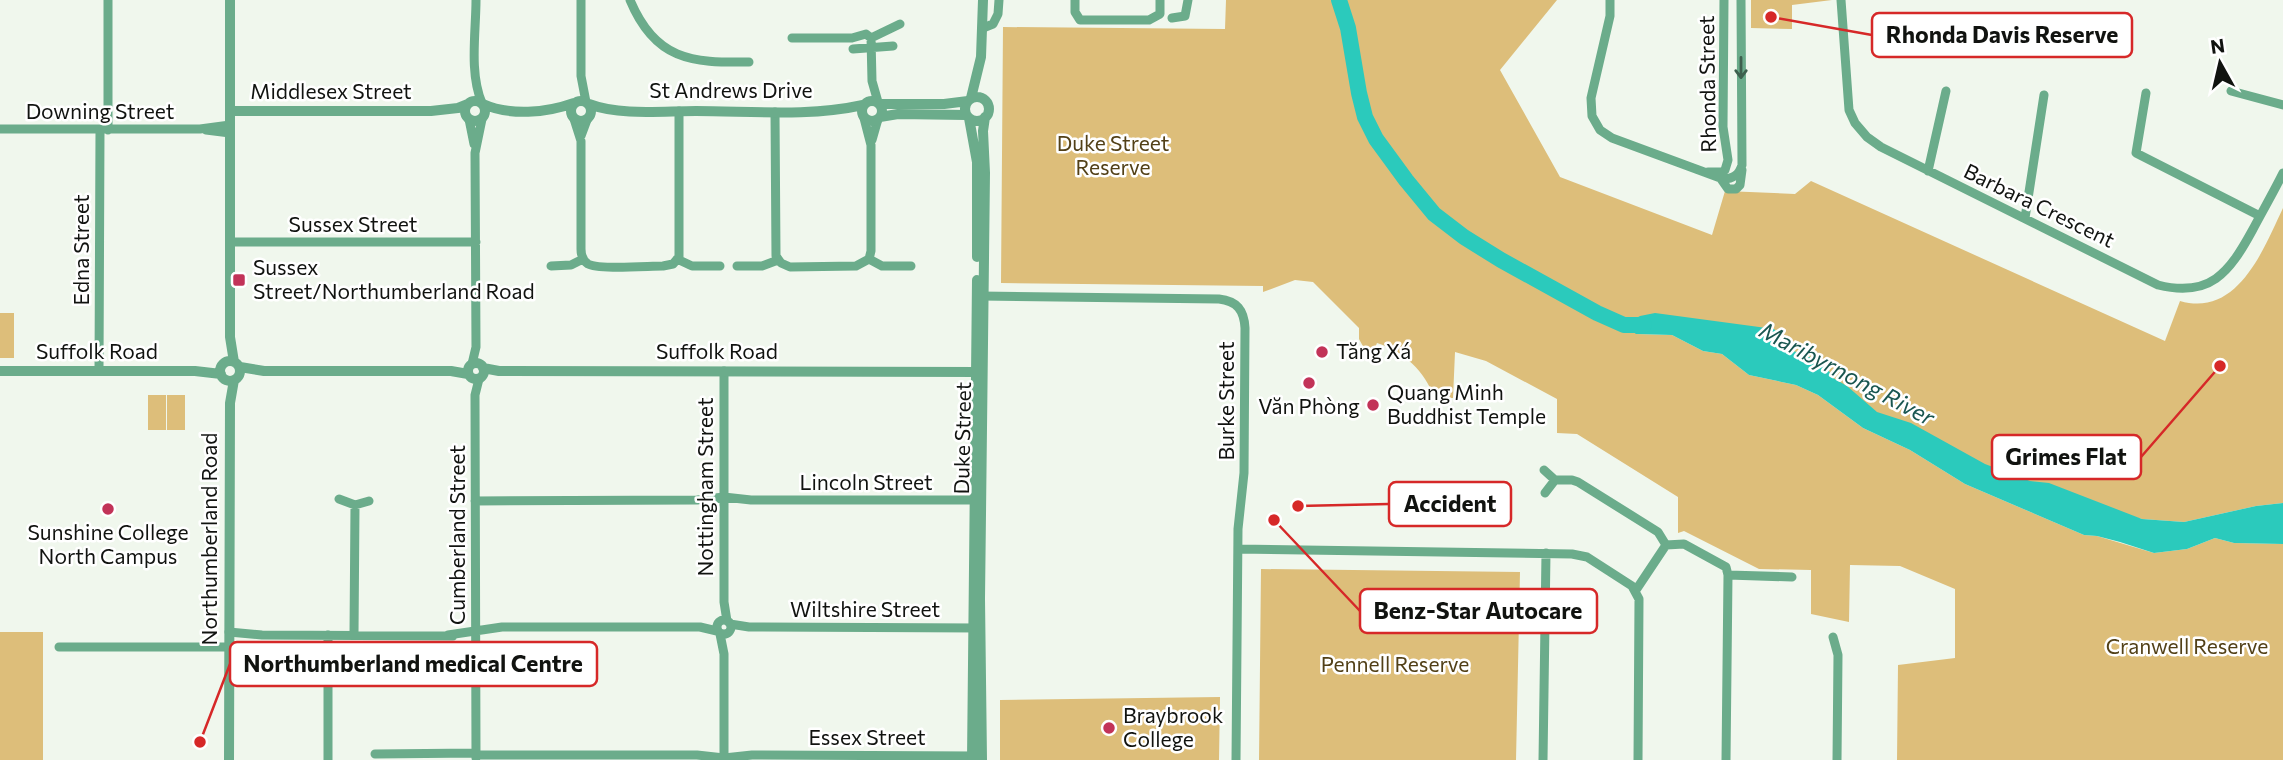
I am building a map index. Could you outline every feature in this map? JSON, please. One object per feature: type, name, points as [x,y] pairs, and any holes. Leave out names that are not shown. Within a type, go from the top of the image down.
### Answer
[{"type":"street","name":"Edna Street","points":[[99,371],[108,0]]},
{"type":"street","name":"Northumberland Road","points":[[229,760],[230,0]]},
{"type":"street","points":[[475,68],[466,108],[468,118],[476,121],[483,117],[486,110],[478,93],[475,68],[476,0]]},
{"type":"street","points":[[581,0],[581,103]]},
{"type":"street","points":[[630,0],[648,33],[671,52],[699,62],[749,62]]},
{"type":"street","points":[[968,117],[965,108],[981,57],[983,0]]},
{"type":"street","points":[[983,29],[993,24],[999,14],[999,0]]},
{"type":"street","points":[[1075,0],[1075,12],[1080,20],[1155,18],[1160,14],[1160,0]]},
{"type":"street","points":[[1172,18],[1185,16],[1188,0]]},
{"type":"street","points":[[1609,0],[1610,16],[1592,90],[1592,116],[1600,130],[1612,138],[1696,170]]},
{"type":"street","name":"Rhonda Street","points":[[1696,170],[1722,172],[1728,160],[1723,127],[1724,0]]},
{"type":"street","name":"Rhonda Street","points":[[1696,170],[1721,179],[1735,177],[1742,165],[1741,0]]},
{"type":"street","name":"Barbara Crescent","points":[[1841,0],[1849,110],[1855,123],[1867,137],[1928,171],[2158,285],[2189,289],[2218,279],[2228,270],[2283,173]]},
{"type":"street","points":[[872,38],[900,24]]},
{"type":"street","points":[[864,110],[871,121],[898,114],[968,117],[976,121],[985,117],[989,108],[982,86],[986,63],[983,29]]},
{"type":"street","points":[[792,38],[852,38],[866,34],[872,38]]},
{"type":"street","points":[[775,111],[775,246],[778,260],[790,267],[856,267],[869,259],[871,251],[871,145],[864,110],[872,81],[872,38]]},
{"type":"street","points":[[853,49],[893,46]]},
{"type":"street","points":[[871,145],[882,110],[872,81]]},
{"type":"street","points":[[1928,171],[1946,91]]},
{"type":"street","points":[[2231,91],[2283,104]]},
{"type":"street","points":[[2146,93],[2136,153],[2260,216]]},
{"type":"street","points":[[2025,218],[2044,95]]},
{"type":"street","points":[[864,110],[871,100],[879,103],[944,104],[979,97],[986,101]]},
{"type":"street","points":[[469,103],[475,100],[482,103]]},
{"type":"street","name":"Middlesex Street","points":[[230,111],[431,111],[458,108],[469,103]]},
{"type":"street","name":"St Andrews Drive","points":[[482,103],[492,108],[516,111],[537,111],[581,103],[635,111],[864,110]]},
{"type":"street","points":[[581,103],[571,110],[581,141]]},
{"type":"street","points":[[581,103],[591,110],[581,141],[580,249],[583,259],[589,265],[600,267],[663,266],[673,264],[679,257],[679,111]]},
{"type":"street","name":"Middlesex Street","points":[[431,111],[468,118]]},
{"type":"street","name":"St Andrews Drive","points":[[483,117],[516,111]]},
{"type":"street","name":"St Andrews Drive","points":[[537,111],[573,118]]},
{"type":"street","name":"St Andrews Drive","points":[[587,119],[635,111]]},
{"type":"street","name":"Cumberland Street","points":[[475,153],[483,117]]},
{"type":"street","name":"Duke Street","points":[[968,117],[977,162],[980,296]]},
{"type":"street","name":"Duke Street","points":[[977,758],[978,371],[985,117]]},
{"type":"street","name":"Cumberland Street","points":[[468,118],[475,153],[476,242],[475,756]]},
{"type":"street","points":[[573,118],[581,121],[587,119]]},
{"type":"street","name":"Downing Street","points":[[0,129],[230,129]]},
{"type":"street","name":"Sussex Street","points":[[230,242],[476,242]]},
{"type":"street","points":[[551,266],[571,265],[583,259]]},
{"type":"street","points":[[677,259],[692,266],[720,266]]},
{"type":"street","points":[[869,259],[882,266],[911,266]]},
{"type":"street","points":[[737,266],[762,266],[778,260]]},
{"type":"street","name":"Burke Street","points":[[980,296],[1219,299],[1235,303],[1243,314],[1244,473],[1238,549],[1236,760]]},
{"type":"street","name":"Nottingham Street","points":[[724,371],[724,757]]},
{"type":"street","name":"Suffolk Road","points":[[0,372],[978,371]]},
{"type":"street","points":[[1544,470],[1555,480],[1578,482],[1658,533],[1666,545]]},
{"type":"street","points":[[1545,494],[1555,480]]},
{"type":"street","points":[[339,499],[355,505],[369,501]]},
{"type":"street","name":"Lincoln Street","points":[[475,501],[977,500]]},
{"type":"street","points":[[354,635],[355,505]]},
{"type":"street","points":[[1666,545],[1684,544],[1726,567],[1726,760]]},
{"type":"street","points":[[1636,590],[1666,545]]},
{"type":"street","points":[[1238,549],[1546,553],[1579,554],[1587,557],[1636,590],[1640,608],[1638,760]]},
{"type":"street","points":[[1543,760],[1546,553]]},
{"type":"street","points":[[1728,575],[1792,576]]},
{"type":"street","name":"Wiltshire Street","points":[[59,647],[262,635],[449,635],[502,627],[976,628]]},
{"type":"street","points":[[328,635],[328,760]]},
{"type":"street","points":[[1833,637],[1838,655],[1837,760]]},
{"type":"street","name":"Essex Street","points":[[375,754],[977,758]]},
{"type":"green space","points":[[1226,0],[1557,0],[1500,70],[1560,177],[1712,235],[1725,191],[1795,194],[1811,181],[2165,341],[2180,301],[2200,304],[2218,299],[2233,290],[2246,276],[2267,242],[2283,208],[2283,503],[2256,506],[2184,522],[2142,519],[2021,488],[1696,326],[1636,334],[1672,335],[1703,351],[1722,354],[1749,375],[1796,385],[1818,395],[1863,428],[1910,450],[1965,484],[2084,535],[2097,536],[2154,553],[2187,549],[2215,538],[2234,543],[2283,544],[2283,760],[1897,760],[1898,665],[1955,658],[1955,589],[1900,566],[1850,565],[1849,622],[1811,614],[1811,570],[1759,569],[1684,531],[1678,533],[1678,497],[1577,434],[1557,433],[1557,399],[1486,361],[1455,352],[1453,398],[1435,398],[1425,379],[1405,357],[1377,343],[1374,350],[1365,350],[1359,339],[1359,328],[1313,282],[1295,280],[1263,292],[1263,286],[1001,283],[1003,27],[1225,29]]},
{"type":"green space","points":[[1751,0],[1832,0],[1792,5],[1792,29],[1751,28]]},
{"type":"green space","points":[[0,313],[14,313],[14,358],[0,358]]},
{"type":"green space","points":[[148,395],[166,395],[166,430],[148,430]]},
{"type":"green space","points":[[167,395],[185,395],[185,430],[167,430]]},
{"type":"green space","name":"Pennell Reserve","points":[[1261,569],[1520,572],[1516,760],[1259,760]]},
{"type":"green space","points":[[0,632],[43,632],[43,760],[0,760]]},
{"type":"green space","name":"Braybrook College","points":[[1220,697],[1219,760],[1000,760],[1000,700]]},
{"type":"water","points":[[1655,313],[1774,329],[1793,351],[1826,366],[1833,378],[1847,386],[1877,412],[1911,423],[1985,464],[2030,481],[2049,483],[2142,519],[2184,522],[2256,506],[2283,503],[2283,544],[2234,543],[2215,538],[2187,549],[2154,553],[2097,536],[2084,535],[1965,484],[1910,450],[1863,428],[1818,395],[1796,385],[1749,375],[1722,354],[1703,351],[1672,335],[1636,334],[1624,325],[1640,316]]},
{"type":"waterway","name":"Maribyrnong River","points":[[1339,0],[1348,28],[1365,117],[1376,139],[1434,214],[1501,260],[1597,313],[1624,325],[1644,325]]},
{"type":"place","name":"Rhonda Davis Reserve","points":[[1771,17]]},
{"type":"place","name":"Sussex Street/Northumberland Road","points":[[239,280]]},
{"type":"place","name":"Tăng Xá","points":[[1322,352]]},
{"type":"place","name":"Grimes Flat","points":[[2220,366]]},
{"type":"place","name":"Văn Phòng","points":[[1309,383]]},
{"type":"place","name":"Quang Minh Buddhist Temple","points":[[1373,405]]},
{"type":"place","name":"Accident","points":[[1298,506]]},
{"type":"place","name":"Sunshine College North Campus","points":[[108,509]]},
{"type":"place","name":"Benz-Star Autocare","points":[[1274,520]]},
{"type":"place","name":"Braybrook College","points":[[1109,728]]},
{"type":"place","name":"Northumberland medical Centre","points":[[200,742]]},
{"type":"park label","name":"Duke Street Reserve","points":[[1113,156]]},
{"type":"park label","name":"Cranwell Reserve","points":[[2187,647]]}]
